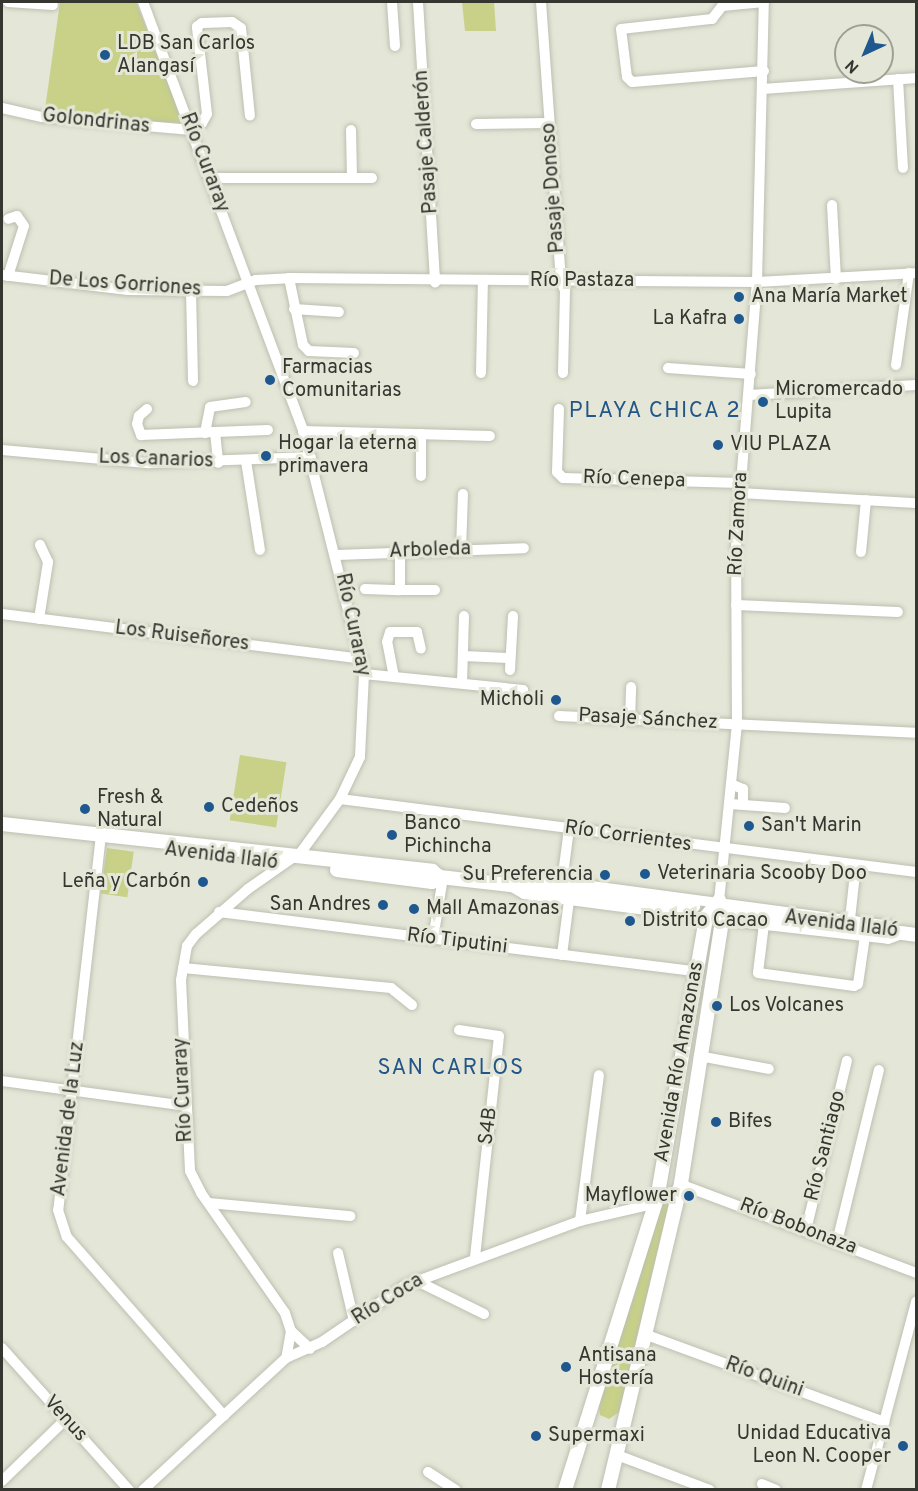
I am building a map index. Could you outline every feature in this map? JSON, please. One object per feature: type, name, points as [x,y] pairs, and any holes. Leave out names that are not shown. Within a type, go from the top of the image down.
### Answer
[{"type":"main road","name":"Avenida Ilaló","points":[[2,824],[287,861],[432,871],[442,877],[693,906]]},
{"type":"main road","name":"Avenida Ilaló","points":[[2,828],[100,838]]},
{"type":"main road","name":"Avenida Ilaló","points":[[724,911],[911,934]]},
{"type":"main road","name":"Avenida Río Amazonas","points":[[565,1490],[657,1199],[706,917],[724,911],[679,1189],[608,1490]]},
{"type":"street","points":[[8,2],[53,5]]},
{"type":"street","name":"Río Curaray","points":[[143,2],[212,178],[303,431],[337,555],[364,674],[360,757],[340,800],[311,841],[219,912],[189,943],[183,968],[181,1029],[190,1171],[208,1203],[270,1289],[291,1331],[310,1349]]},
{"type":"street","points":[[392,2],[395,46]]},
{"type":"street","name":"Pasaje Calderón","points":[[418,2],[435,282]]},
{"type":"street","name":"Pasaje Donoso","points":[[541,2],[561,281],[565,291],[563,373]]},
{"type":"street","points":[[764,2],[722,6],[712,19],[621,28],[627,77],[632,82],[764,71]]},
{"type":"street","name":"Río Zamora","points":[[724,911],[725,850],[737,725],[736,605],[740,488],[757,282],[764,90],[764,2]]},
{"type":"street","points":[[191,129],[202,123],[207,114],[196,38],[197,27],[202,23],[232,22],[241,28],[250,116]]},
{"type":"street","points":[[764,90],[916,78]]},
{"type":"street","points":[[898,80],[903,168]]},
{"type":"street","name":"Golondrinas","points":[[2,108],[42,117],[191,129]]},
{"type":"street","points":[[476,124],[549,123]]},
{"type":"street","points":[[351,130],[352,178]]},
{"type":"street","points":[[212,178],[372,178]]},
{"type":"street","points":[[832,205],[836,279]]},
{"type":"street","points":[[5,275],[24,226],[17,216],[8,219]]},
{"type":"street","points":[[896,366],[913,273]]},
{"type":"street","name":"Río Pastaza","points":[[249,285],[289,278],[435,282],[757,282],[913,273]]},
{"type":"street","name":"De Los Gorriones","points":[[5,275],[128,290],[227,291],[249,285]]},
{"type":"street","points":[[289,278],[298,334],[309,351],[354,353]]},
{"type":"street","points":[[481,373],[483,281]]},
{"type":"street","points":[[192,291],[193,381]]},
{"type":"street","points":[[294,309],[339,312]]},
{"type":"street","points":[[668,368],[751,374]]},
{"type":"street","points":[[749,395],[916,385]]},
{"type":"street","points":[[218,463],[210,433],[210,407],[246,402]]},
{"type":"street","points":[[147,409],[138,416],[136,424],[141,435],[268,430]]},
{"type":"street","name":"Río Cenepa","points":[[559,409],[557,472],[563,478],[740,488],[916,503]]},
{"type":"street","points":[[303,431],[490,436]]},
{"type":"street","points":[[421,434],[421,476]]},
{"type":"street","name":"Los Canarios","points":[[2,450],[149,463],[218,463],[311,457]]},
{"type":"street","points":[[246,461],[260,550]]},
{"type":"street","points":[[461,550],[463,494]]},
{"type":"street","points":[[861,552],[866,500]]},
{"type":"street","points":[[39,619],[48,562],[40,545]]},
{"type":"street","name":"Arboleda","points":[[337,555],[524,548]]},
{"type":"street","points":[[400,551],[400,590]]},
{"type":"street","points":[[364,589],[435,590]]},
{"type":"street","points":[[736,605],[898,612]]},
{"type":"street","name":"Los Ruiseñores","points":[[2,614],[362,659]]},
{"type":"street","points":[[462,683],[464,616]]},
{"type":"street","points":[[510,670],[513,616]]},
{"type":"street","points":[[394,677],[387,642],[390,632],[417,632],[421,649]]},
{"type":"street","points":[[463,656],[510,658]]},
{"type":"street","points":[[364,674],[523,690]]},
{"type":"street","points":[[630,720],[631,687]]},
{"type":"street","name":"Pasaje Sánchez","points":[[559,716],[916,733]]},
{"type":"street","points":[[733,785],[743,789],[743,804]]},
{"type":"street","name":"Río Corrientes","points":[[340,800],[725,850],[916,872]]},
{"type":"street","points":[[730,804],[785,808]]},
{"type":"street","points":[[562,882],[569,829]]},
{"type":"street","name":"Avenida de la Luz","points":[[100,838],[58,1210],[67,1237],[224,1416]]},
{"type":"street","points":[[850,919],[856,865]]},
{"type":"street","points":[[433,939],[442,877]]},
{"type":"street","points":[[504,883],[527,878],[562,882],[724,911],[850,919],[887,924],[911,934]]},
{"type":"street","points":[[504,883],[524,894],[706,917]]},
{"type":"street","points":[[562,955],[568,900]]},
{"type":"street","points":[[724,911],[764,924],[888,939],[911,934]]},
{"type":"street","name":"Río Tiputini","points":[[219,912],[696,971]]},
{"type":"street","points":[[764,924],[758,973],[832,983],[857,985],[865,936]]},
{"type":"street","points":[[183,968],[391,988],[412,1005]]},
{"type":"street","name":"S4B","points":[[459,1030],[500,1036],[475,1257]]},
{"type":"street","points":[[699,1056],[769,1069]]},
{"type":"street","name":"Río Santiago","points":[[806,1230],[847,1061]]},
{"type":"street","points":[[837,1242],[879,1071]]},
{"type":"street","points":[[580,1221],[599,1075]]},
{"type":"street","points":[[2,1081],[186,1106]]},
{"type":"street","name":"Río Bobonaza","points":[[679,1189],[688,1185],[916,1273]]},
{"type":"street","name":"Río Coca","points":[[142,1490],[286,1358],[310,1349],[416,1280],[580,1221],[639,1208],[679,1189]]},
{"type":"street","points":[[208,1203],[350,1216]]},
{"type":"street","points":[[338,1253],[354,1321]]},
{"type":"street","points":[[416,1280],[484,1314]]},
{"type":"street","points":[[866,1490],[916,1302]]},
{"type":"street","points":[[286,1358],[291,1331]]},
{"type":"street","name":"Río Quini","points":[[644,1334],[884,1422]]},
{"type":"street","name":"Venus","points":[[2,1348],[129,1490]]},
{"type":"street","points":[[2,1481],[66,1419]]},
{"type":"street","points":[[617,1455],[710,1490]]},
{"type":"street","points":[[428,1472],[456,1490]]},
{"type":"street","points":[[762,1484],[777,1490]]},
{"type":"green space","name":"LDB San Carlos Alangasí","points":[[60,2],[136,2],[184,123],[97,119],[45,109]]},
{"type":"green space","points":[[462,2],[494,2],[496,31],[465,31]]},
{"type":"green space","points":[[240,755],[286,762],[276,828],[230,820]]},
{"type":"green space","points":[[107,848],[134,852],[127,897],[101,894]]},
{"type":"green space","points":[[661,1204],[671,1205],[619,1412],[609,1419],[600,1415],[599,1406]]},
{"type":"place","name":"LDB San Carlos Alangasí","points":[[105,55]]},
{"type":"place","name":"Ana María Market","points":[[739,297]]},
{"type":"place","name":"La Kafra","points":[[739,319]]},
{"type":"place","name":"Farmacias Comunitarias","points":[[270,380]]},
{"type":"place","name":"Micromercado Lupita","points":[[763,402]]},
{"type":"place","name":"VIU PLAZA","points":[[718,445]]},
{"type":"place","name":"Hogar la eterna primavera","points":[[266,456]]},
{"type":"place","name":"Micholi","points":[[556,700]]},
{"type":"place","name":"Cedeños","points":[[209,807]]},
{"type":"place","name":"Fresh & Natural","points":[[85,809]]},
{"type":"place","name":"San't Marin","points":[[749,826]]},
{"type":"place","name":"Banco Pichincha","points":[[392,835]]},
{"type":"place","name":"Veterinaria Scooby Doo","points":[[645,874]]},
{"type":"place","name":"Su Preferencia","points":[[605,875]]},
{"type":"place","name":"Leña y Carbón","points":[[203,882]]},
{"type":"place","name":"San Andres","points":[[383,905]]},
{"type":"place","name":"Mall Amazonas","points":[[414,909]]},
{"type":"place","name":"Distrito Cacao","points":[[630,921]]},
{"type":"place","name":"Los Volcanes","points":[[717,1006]]},
{"type":"place","name":"Bifes","points":[[716,1122]]},
{"type":"place","name":"Mayflower","points":[[689,1196]]},
{"type":"place","name":"Antisana Hostería","points":[[566,1367]]},
{"type":"place","name":"Supermaxi","points":[[536,1436]]},
{"type":"place","name":"Unidad Educativa Leon N. Cooper","points":[[903,1446]]},
{"type":"district","name":"PLAYA CHICA 2","points":[[655,412]]},
{"type":"district","name":"SAN CARLOS","points":[[451,1069]]}]
